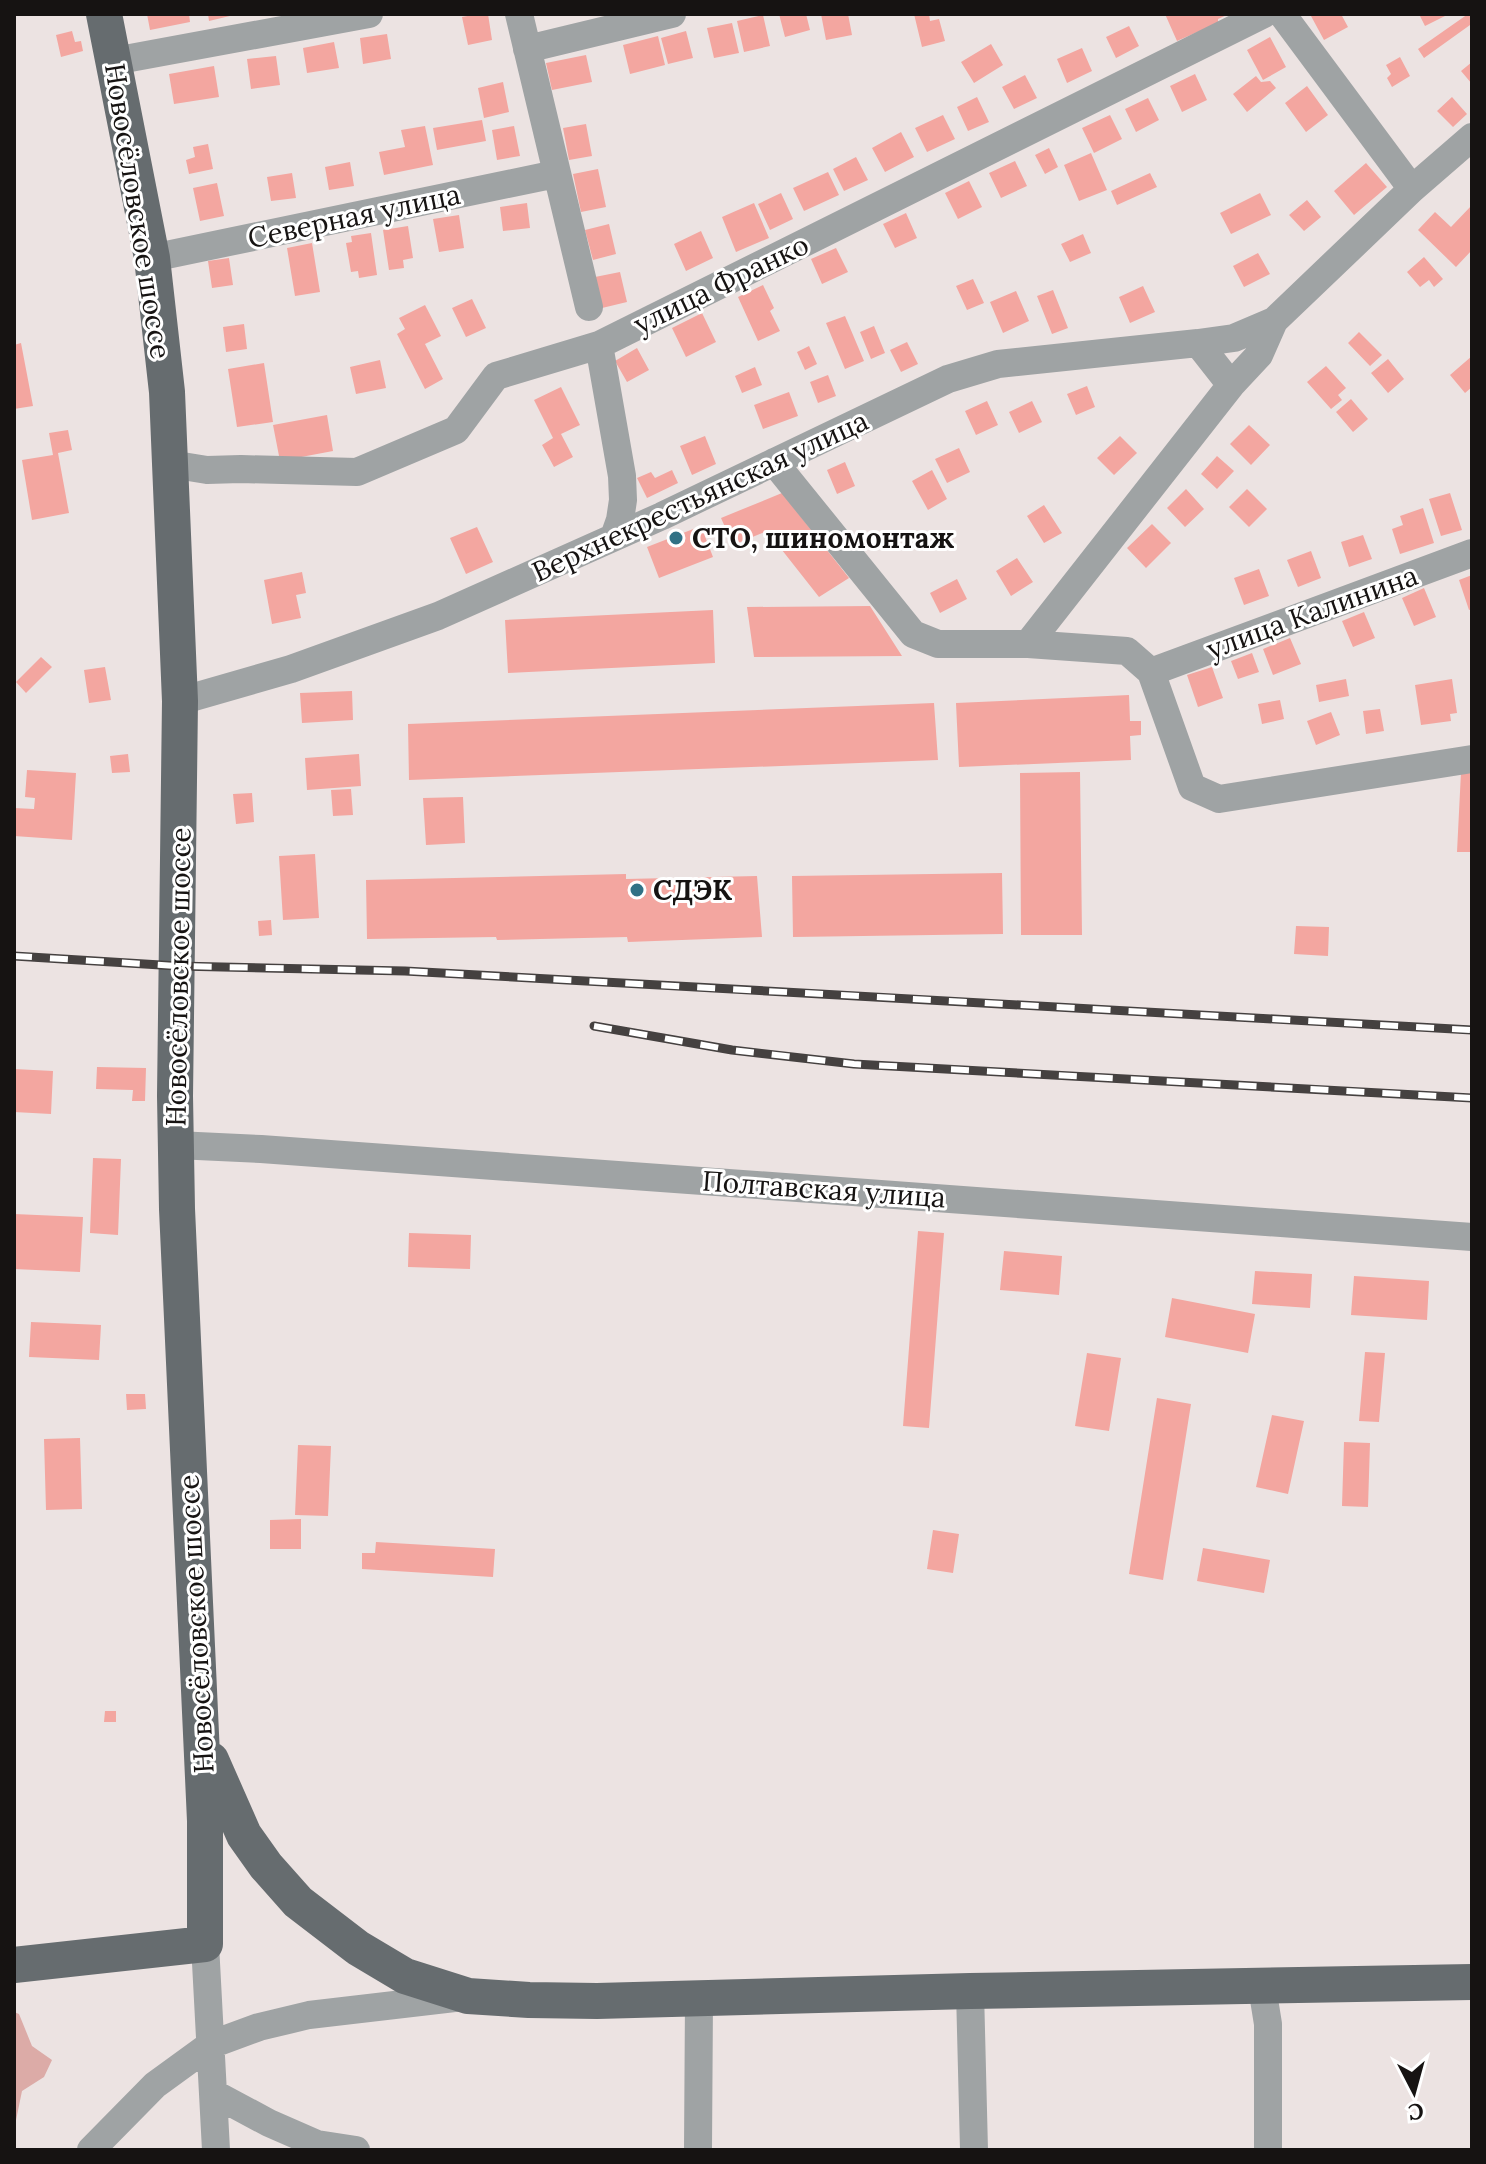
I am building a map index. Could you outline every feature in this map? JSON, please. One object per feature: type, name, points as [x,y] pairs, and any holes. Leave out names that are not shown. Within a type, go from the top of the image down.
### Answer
[{"type":"main road","name":"Новосёловское шоссе","points":[[104,14],[152,258],[167,392],[180,701],[176,1145],[202,1737],[205,1944]]},
{"type":"main road","points":[[202,1737],[244,1835],[298,1902],[358,1948],[405,1976],[468,1996],[529,2000],[699,1999],[1472,1982]]},
{"type":"main road","points":[[14,1965],[205,1944]]},
{"type":"street","points":[[114,61],[369,14]]},
{"type":"street","points":[[519,14],[589,307]]},
{"type":"street","points":[[527,49],[672,14]]},
{"type":"street","name":"улица Франко","points":[[170,464],[207,470],[357,472],[456,430],[496,376],[599,345],[1264,14]]},
{"type":"street","points":[[1282,14],[1412,189]]},
{"type":"street","name":"Верхнекрестьянская улица","points":[[180,701],[291,669],[438,616],[662,516],[948,379],[998,364],[1234,338],[1274,321],[1412,189],[1472,137]]},
{"type":"street","name":"Северная улица","points":[[152,258],[556,174]]},
{"type":"street","name":"Верхнекрестьянская улица","points":[[1028,644],[1231,385],[1259,355],[1274,321]]},
{"type":"street","points":[[1198,343],[1231,385]]},
{"type":"street","points":[[599,345],[622,476],[622,510],[614,537]]},
{"type":"street","points":[[774,462],[913,634],[938,644],[1028,644],[1127,651],[1151,672],[1192,787],[1219,799],[1472,759]]},
{"type":"street","points":[[622,476],[632,495],[662,516]]},
{"type":"street","name":"улица Калинина","points":[[1151,672],[1472,553]]},
{"type":"street","name":"Полтавская улица","points":[[176,1145],[1472,1237]]},
{"type":"street","points":[[205,1944],[216,2150]]},
{"type":"street","points":[[1262,1987],[1268,2024],[1268,2150]]},
{"type":"street","points":[[970,1991],[974,2150]]},
{"type":"street","points":[[91,2150],[155,2085],[210,2045],[259,2027],[309,2015],[468,1996]]},
{"type":"street","points":[[698,2150],[699,1999]]},
{"type":"street","points":[[213,2093],[317,2144],[356,2150]]},
{"type":"shaded area","points":[[14,2012],[19,2014],[32,2046],[52,2060],[44,2077],[22,2091],[14,2130]]},
{"type":"building","points":[[147,14],[189,14],[190,22],[150,30]]},
{"type":"building","points":[[208,14],[234,14],[234,15],[209,21]]},
{"type":"building","points":[[488,14],[492,40],[468,45],[462,17]]},
{"type":"building","points":[[779,14],[806,14],[810,30],[785,37]]},
{"type":"building","points":[[821,14],[848,14],[852,35],[826,40]]},
{"type":"building","points":[[914,14],[929,14],[930,21],[939,19],[945,41],[922,47]]},
{"type":"building","points":[[1165,14],[1229,14],[1218,19],[1218,23],[1177,41]]},
{"type":"building","points":[[1341,14],[1348,27],[1324,40],[1311,16]]},
{"type":"building","points":[[1419,14],[1444,14],[1445,16],[1425,26]]},
{"type":"building","points":[[1472,14],[1472,28],[1470,25],[1424,58],[1418,49]]},
{"type":"building","points":[[763,15],[770,46],[744,52],[737,21]]},
{"type":"building","points":[[732,23],[739,53],[714,58],[707,28]]},
{"type":"building","points":[[1129,26],[1139,46],[1116,58],[1106,37]]},
{"type":"building","points":[[72,31],[75,42],[81,41],[83,51],[61,57],[56,35]]},
{"type":"building","points":[[686,31],[693,58],[668,64],[661,38]]},
{"type":"building","points":[[387,34],[391,59],[363,64],[360,38]]},
{"type":"building","points":[[658,36],[665,65],[630,74],[623,45]]},
{"type":"building","points":[[1270,37],[1286,67],[1263,80],[1247,50]]},
{"type":"building","points":[[334,42],[339,68],[307,73],[303,48]]},
{"type":"building","points":[[991,44],[1003,65],[974,83],[961,62]]},
{"type":"building","points":[[1082,48],[1092,71],[1067,83],[1057,59]]},
{"type":"building","points":[[586,55],[592,82],[552,90],[546,63]]},
{"type":"building","points":[[276,56],[280,85],[251,89],[247,59]]},
{"type":"building","points":[[1400,57],[1410,76],[1392,87],[1387,78],[1391,74],[1386,65]]},
{"type":"building","points":[[1472,62],[1472,84],[1461,71]]},
{"type":"building","points":[[214,66],[219,97],[174,104],[169,74]]},
{"type":"building","points":[[1195,74],[1207,100],[1182,112],[1170,86]]},
{"type":"building","points":[[1025,75],[1037,98],[1014,109],[1002,87]]},
{"type":"building","points":[[1256,76],[1261,82],[1270,81],[1276,88],[1247,112],[1233,94]]},
{"type":"building","points":[[503,82],[509,112],[484,118],[478,88]]},
{"type":"building","points":[[1307,86],[1328,115],[1306,132],[1285,103]]},
{"type":"building","points":[[977,97],[989,122],[968,131],[957,107]]},
{"type":"building","points":[[1452,97],[1467,114],[1453,127],[1437,111]]},
{"type":"building","points":[[1148,98],[1159,120],[1136,132],[1125,109]]},
{"type":"building","points":[[943,115],[955,139],[927,152],[915,128]]},
{"type":"building","points":[[1110,115],[1122,139],[1094,153],[1082,128]]},
{"type":"building","points":[[482,120],[486,141],[437,150],[433,128]]},
{"type":"building","points":[[586,124],[592,156],[569,160],[563,128]]},
{"type":"building","points":[[425,126],[433,165],[384,175],[379,152],[405,147],[401,130]]},
{"type":"building","points":[[514,126],[520,156],[497,160],[492,130]]},
{"type":"building","points":[[901,132],[914,157],[885,172],[872,148]]},
{"type":"building","points":[[208,144],[213,169],[189,174],[186,160],[195,157],[193,147]]},
{"type":"building","points":[[1049,148],[1058,167],[1045,174],[1035,155]]},
{"type":"building","points":[[1091,153],[1107,190],[1079,201],[1064,165]]},
{"type":"building","points":[[856,157],[868,180],[844,191],[833,169]]},
{"type":"building","points":[[1015,161],[1027,186],[1001,198],[989,173]]},
{"type":"building","points":[[350,162],[354,186],[329,190],[325,167]]},
{"type":"building","points":[[1366,163],[1387,187],[1354,215],[1334,191]]},
{"type":"building","points":[[598,169],[606,207],[581,212],[573,174]]},
{"type":"building","points":[[828,172],[839,195],[804,211],[793,188]]},
{"type":"building","points":[[292,173],[296,198],[271,201],[267,177]]},
{"type":"building","points":[[1150,173],[1157,187],[1117,205],[1111,191]]},
{"type":"building","points":[[969,181],[982,207],[958,219],[945,193]]},
{"type":"building","points":[[217,183],[224,216],[200,221],[193,188]]},
{"type":"building","points":[[781,193],[793,219],[770,230],[758,204]]},
{"type":"building","points":[[1260,193],[1271,215],[1231,234],[1220,213]]},
{"type":"building","points":[[1307,200],[1321,217],[1304,231],[1289,215]]},
{"type":"building","points":[[527,203],[530,228],[503,231],[500,207]]},
{"type":"building","points":[[754,203],[769,238],[736,252],[722,217]]},
{"type":"building","points":[[1472,205],[1472,250],[1456,267],[1418,230],[1435,212],[1451,227]]},
{"type":"building","points":[[906,213],[917,238],[895,248],[883,224]]},
{"type":"building","points":[[459,215],[464,248],[439,252],[433,219]]},
{"type":"building","points":[[609,224],[616,254],[593,260],[585,230]]},
{"type":"building","points":[[408,226],[413,258],[403,260],[404,268],[389,270],[383,230]]},
{"type":"building","points":[[701,231],[713,258],[686,271],[674,244]]},
{"type":"building","points":[[371,233],[377,275],[359,278],[358,271],[351,272],[346,243],[352,242],[351,236]]},
{"type":"building","points":[[1083,234],[1091,253],[1070,262],[1061,244]]},
{"type":"building","points":[[312,243],[320,292],[295,296],[287,248]]},
{"type":"building","points":[[836,248],[848,272],[822,284],[811,259]]},
{"type":"building","points":[[1258,253],[1270,274],[1244,287],[1233,266]]},
{"type":"building","points":[[1424,257],[1443,279],[1434,287],[1429,280],[1420,287],[1407,272]]},
{"type":"building","points":[[229,258],[233,285],[212,288],[208,261]]},
{"type":"building","points":[[620,272],[627,302],[602,308],[595,277]]},
{"type":"building","points":[[973,279],[984,303],[967,310],[956,286]]},
{"type":"building","points":[[763,285],[774,308],[770,311],[780,331],[758,341],[738,297]]},
{"type":"building","points":[[1143,286],[1155,312],[1130,323],[1119,297]]},
{"type":"building","points":[[1053,290],[1068,328],[1052,334],[1037,296]]},
{"type":"building","points":[[1016,291],[1029,321],[1003,333],[990,302]]},
{"type":"building","points":[[472,299],[486,328],[466,337],[452,308]]},
{"type":"building","points":[[425,305],[441,336],[425,344],[443,379],[425,389],[397,334],[405,329],[399,318]]},
{"type":"building","points":[[702,313],[716,342],[686,357],[672,328]]},
{"type":"building","points":[[845,316],[864,361],[845,369],[826,323]]},
{"type":"building","points":[[244,324],[247,349],[226,352],[223,327]]},
{"type":"building","points":[[874,326],[885,353],[871,359],[860,332]]},
{"type":"building","points":[[1359,332],[1382,355],[1370,366],[1348,343]]},
{"type":"building","points":[[907,342],[918,364],[901,372],[890,350]]},
{"type":"building","points":[[21,343],[33,406],[14,409],[14,345]]},
{"type":"building","points":[[809,346],[817,364],[805,370],[797,352]]},
{"type":"building","points":[[637,348],[649,370],[627,382],[615,361]]},
{"type":"building","points":[[1472,356],[1472,387],[1465,393],[1450,375]]},
{"type":"building","points":[[1388,359],[1404,379],[1388,393],[1371,373]]},
{"type":"building","points":[[380,360],[386,388],[356,394],[350,367]]},
{"type":"building","points":[[264,363],[273,422],[237,427],[228,369]]},
{"type":"building","points":[[1326,366],[1346,388],[1338,395],[1342,400],[1331,409],[1307,382]]},
{"type":"building","points":[[755,367],[762,385],[742,393],[735,376]]},
{"type":"building","points":[[828,375],[836,396],[818,403],[810,382]]},
{"type":"building","points":[[1087,386],[1095,407],[1076,415],[1067,394]]},
{"type":"building","points":[[561,387],[580,425],[561,434],[573,457],[554,467],[542,445],[553,438],[534,400]]},
{"type":"building","points":[[789,392],[798,416],[763,429],[754,405]]},
{"type":"building","points":[[1351,399],[1368,419],[1353,432],[1336,412]]},
{"type":"building","points":[[987,401],[998,425],[976,435],[965,411]]},
{"type":"building","points":[[1032,401],[1042,422],[1019,433],[1009,412]]},
{"type":"building","points":[[327,415],[333,451],[280,461],[273,425]]},
{"type":"building","points":[[1249,425],[1270,445],[1251,465],[1230,444]]},
{"type":"building","points":[[68,430],[72,450],[58,453],[69,513],[32,520],[22,460],[53,455],[49,433]]},
{"type":"building","points":[[705,436],[716,464],[692,475],[680,446]]},
{"type":"building","points":[[1120,436],[1137,453],[1114,475],[1097,458]]},
{"type":"building","points":[[959,448],[970,472],[947,483],[935,459]]},
{"type":"building","points":[[1217,456],[1234,471],[1217,489],[1201,474]]},
{"type":"building","points":[[845,462],[855,486],[837,494],[827,470]]},
{"type":"building","points":[[672,470],[678,483],[647,498],[637,478],[651,472],[655,478]]},
{"type":"building","points":[[932,470],[947,499],[928,510],[912,481]]},
{"type":"building","points":[[1186,489],[1204,509],[1185,527],[1167,508]]},
{"type":"building","points":[[1247,489],[1267,509],[1249,527],[1229,507]]},
{"type":"building","points":[[782,493],[849,578],[819,597],[767,531],[733,545],[721,518]]},
{"type":"building","points":[[1450,493],[1462,530],[1441,536],[1429,499]]},
{"type":"building","points":[[1044,505],[1062,533],[1044,543],[1027,516]]},
{"type":"building","points":[[1423,508],[1434,543],[1400,554],[1392,529],[1403,525],[1400,516]]},
{"type":"building","points":[[1152,524],[1171,543],[1146,568],[1127,548]]},
{"type":"building","points":[[701,526],[713,557],[659,578],[647,547]]},
{"type":"building","points":[[477,527],[493,562],[466,574],[450,538]]},
{"type":"building","points":[[1363,535],[1372,559],[1349,567],[1341,542]]},
{"type":"building","points":[[1311,551],[1321,578],[1298,587],[1287,560]]},
{"type":"building","points":[[1017,558],[1033,582],[1011,596],[996,571]]},
{"type":"building","points":[[1259,569],[1269,596],[1244,605],[1234,578]]},
{"type":"building","points":[[302,572],[306,593],[296,595],[301,618],[272,624],[264,580]]},
{"type":"building","points":[[1472,575],[1472,609],[1469,610],[1459,580]]},
{"type":"building","points":[[957,579],[967,599],[940,613],[930,593]]},
{"type":"building","points":[[1424,588],[1436,617],[1414,626],[1402,598]]},
{"type":"building","points":[[870,606],[902,656],[754,657],[747,607]]},
{"type":"building","points":[[713,610],[715,663],[508,673],[505,620]]},
{"type":"building","points":[[1364,612],[1375,638],[1353,647],[1342,621]]},
{"type":"building","points":[[1290,638],[1301,664],[1273,675],[1263,649]]},
{"type":"building","points":[[1252,653],[1259,672],[1238,679],[1231,661]]},
{"type":"building","points":[[41,657],[52,667],[26,693],[16,682]]},
{"type":"building","points":[[105,667],[111,700],[89,703],[84,670]]},
{"type":"building","points":[[1212,667],[1223,698],[1198,707],[1187,675]]},
{"type":"building","points":[[1346,679],[1349,696],[1319,702],[1316,685]]},
{"type":"building","points":[[1452,679],[1457,713],[1450,714],[1451,721],[1421,725],[1415,685]]},
{"type":"building","points":[[352,691],[353,720],[302,723],[300,693]]},
{"type":"building","points":[[1129,695],[1130,721],[1141,721],[1141,735],[1130,736],[1131,760],[959,767],[956,703]]},
{"type":"building","points":[[1280,700],[1284,719],[1262,724],[1258,704]]},
{"type":"building","points":[[934,703],[938,760],[409,780],[408,724]]},
{"type":"building","points":[[1380,709],[1384,731],[1366,734],[1363,711]]},
{"type":"building","points":[[1331,712],[1340,735],[1316,745],[1307,721]]},
{"type":"building","points":[[128,754],[130,772],[112,773],[110,756]]},
{"type":"building","points":[[359,754],[361,786],[307,790],[305,758]]},
{"type":"building","points":[[27,770],[76,773],[72,840],[14,836],[14,808],[34,809],[35,798],[25,797]]},
{"type":"building","points":[[1080,772],[1082,935],[1021,935],[1020,773]]},
{"type":"building","points":[[1461,772],[1472,772],[1472,852],[1457,852]]},
{"type":"building","points":[[351,789],[353,815],[333,816],[331,790]]},
{"type":"building","points":[[252,793],[254,822],[236,824],[233,794]]},
{"type":"building","points":[[463,797],[465,843],[426,845],[423,798]]},
{"type":"building","points":[[315,854],[319,918],[283,920],[279,856]]},
{"type":"building","points":[[1002,873],[1003,934],[793,937],[792,876]]},
{"type":"building","points":[[626,874],[626,879],[757,876],[762,937],[628,942],[627,937],[367,939],[366,880]]},
{"type":"building","points":[[271,920],[272,935],[259,936],[258,921]]},
{"type":"building","points":[[1296,926],[1329,927],[1328,956],[1294,954]]},
{"type":"building","points":[[97,1067],[146,1068],[145,1101],[132,1101],[133,1090],[96,1089]]},
{"type":"building","points":[[14,1069],[53,1071],[51,1114],[14,1112]]},
{"type":"building","points":[[93,1158],[121,1159],[118,1235],[90,1233]]},
{"type":"building","points":[[14,1214],[83,1217],[80,1272],[14,1269]]},
{"type":"building","points":[[918,1231],[944,1233],[929,1428],[903,1426]]},
{"type":"building","points":[[409,1233],[471,1235],[470,1269],[408,1267]]},
{"type":"building","points":[[1004,1251],[1062,1256],[1059,1295],[1000,1290]]},
{"type":"building","points":[[1255,1271],[1312,1274],[1310,1308],[1252,1304]]},
{"type":"building","points":[[1354,1276],[1429,1281],[1427,1320],[1351,1315]]},
{"type":"building","points":[[1172,1298],[1255,1314],[1248,1353],[1165,1337]]},
{"type":"building","points":[[31,1322],[101,1325],[99,1360],[29,1357]]},
{"type":"building","points":[[1365,1352],[1385,1353],[1379,1422],[1359,1421]]},
{"type":"building","points":[[1087,1353],[1121,1358],[1109,1431],[1075,1426]]},
{"type":"building","points":[[126,1394],[145,1394],[146,1409],[127,1410]]},
{"type":"building","points":[[1157,1398],[1191,1404],[1163,1580],[1129,1574]]},
{"type":"building","points":[[1272,1415],[1304,1421],[1288,1494],[1256,1487]]},
{"type":"building","points":[[80,1438],[82,1509],[46,1510],[44,1439]]},
{"type":"building","points":[[1344,1442],[1370,1443],[1368,1507],[1342,1506]]},
{"type":"building","points":[[298,1445],[331,1446],[328,1516],[295,1515]]},
{"type":"building","points":[[301,1519],[301,1549],[270,1549],[270,1520]]},
{"type":"building","points":[[933,1530],[959,1534],[953,1573],[927,1569]]},
{"type":"building","points":[[376,1542],[495,1549],[493,1577],[362,1569],[362,1553],[375,1553]]},
{"type":"building","points":[[1203,1548],[1270,1560],[1264,1593],[1197,1581]]},
{"type":"building","points":[[105,1711],[116,1711],[116,1722],[104,1722]]},
{"type":"railway","points":[[14,956],[177,966],[405,971],[1472,1030]]},
{"type":"railway","points":[[594,1026],[732,1050],[854,1064],[1472,1098]]},
{"type":"place","name":"СТО, шиномонтаж","points":[[676,538]]},
{"type":"place","name":"СДЭК","points":[[637,890]]}]
